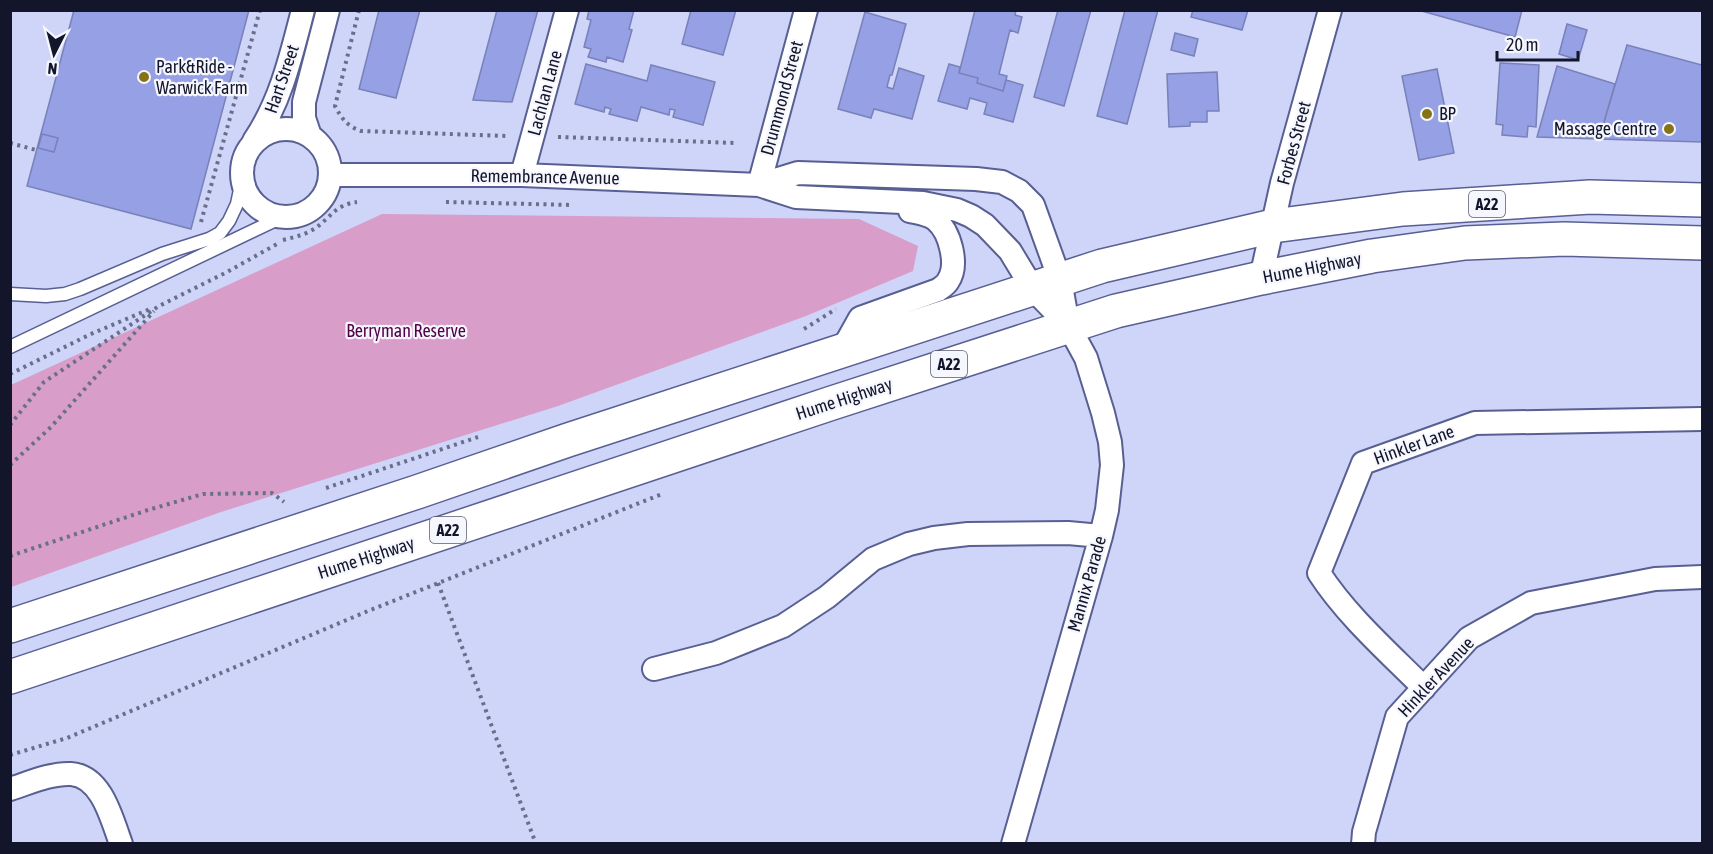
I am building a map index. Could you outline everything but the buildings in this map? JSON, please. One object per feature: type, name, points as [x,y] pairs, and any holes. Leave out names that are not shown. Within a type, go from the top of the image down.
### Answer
[{"type":"highway","name":"A22","points":[[10,626],[568,440],[1102,266],[1273,225],[1403,209],[1590,197],[1702,200]]},
{"type":"highway","name":"Hume Highway","points":[[10,677],[1116,310],[1372,256],[1465,243],[1564,239],[1702,243]]},
{"type":"street","name":"Hart Street","points":[[252,144],[277,101],[303,10]]},
{"type":"street","name":"Hart Street","points":[[310,136],[304,118],[304,102],[328,10]]},
{"type":"street","name":"Lachlan Lane","points":[[522,176],[567,10]]},
{"type":"street","name":"Drummond Street","points":[[759,184],[806,10]]},
{"type":"street","name":"Forbes Street","points":[[1261,278],[1282,183],[1330,10]]},
{"type":"street","points":[[286,129],[298,130],[319,143],[330,163],[331,175],[328,189],[321,202],[310,211],[297,217],[282,218],[268,214],[256,206],[246,194],[242,180],[245,155],[252,144],[273,130],[286,129]]},
{"type":"street","name":"Remembrance Avenue","points":[[759,184],[798,173],[976,179],[1002,182],[1019,191],[1033,205],[1045,233],[1047,285]]},
{"type":"street","name":"Remembrance Avenue","points":[[331,175],[522,176],[759,184],[796,197],[922,203],[957,210],[985,225],[1047,285]]},
{"type":"street","name":"Remembrance Avenue","points":[[841,352],[860,318],[938,290],[948,283],[953,265],[948,239],[936,220],[926,214],[854,200]]},
{"type":"street","name":"Mannix Parade","points":[[1012,843],[1101,536],[1112,465],[1110,442],[1086,358],[1047,285]]},
{"type":"street","name":"Hinkler Lane","points":[[1424,688],[1362,626],[1331,592],[1318,573],[1363,463],[1475,423],[1702,419]]},
{"type":"street","points":[[654,669],[717,652],[783,626],[827,597],[873,559],[909,544],[943,536],[968,534],[1068,533],[1101,536]]},
{"type":"street","name":"Hinkler Avenue","points":[[1363,843],[1364,832],[1397,717],[1469,638],[1531,603],[1655,579],[1702,577]]},
{"type":"street","points":[[10,789],[55,776],[72,774],[85,779],[102,796],[121,843]]},
{"type":"lane","points":[[10,294],[46,296],[64,294],[209,239],[220,232],[229,221],[237,204],[242,180]]},
{"type":"lane","points":[[10,347],[282,218]]},
{"type":"path","points":[[201,224],[260,10]]},
{"type":"path","points":[[359,10],[335,106],[341,118],[350,127],[361,131],[381,132]]},
{"type":"path","points":[[10,143],[36,150]]},
{"type":"path","points":[[10,374],[91,334],[159,306],[228,272],[284,240],[316,228],[331,212],[349,203],[359,202]]},
{"type":"path","points":[[438,202],[583,205]]},
{"type":"path","points":[[10,425],[44,382],[159,306]]},
{"type":"path","points":[[10,465],[51,427],[159,306]]},
{"type":"path","points":[[800,332],[839,307]]},
{"type":"path","points":[[318,491],[486,434]]},
{"type":"path","points":[[10,556],[203,494],[272,494],[284,502]]},
{"type":"path","points":[[10,755],[67,738],[170,696],[246,661],[663,494]]},
{"type":"path","points":[[275,506],[295,498]]},
{"type":"path","points":[[438,583],[536,843]]},
{"type":"green space","name":"Berryman Reserve","points":[[382,214],[859,219],[918,246],[913,271],[806,316],[558,406],[221,512],[11,587],[11,385]]},
{"type":"place","name":"Park&Ride - Warwick Farm","points":[[144,77]]},
{"type":"place","name":"BP","points":[[1427,114]]},
{"type":"place","name":"Massage Centre","points":[[1669,129]]}]
